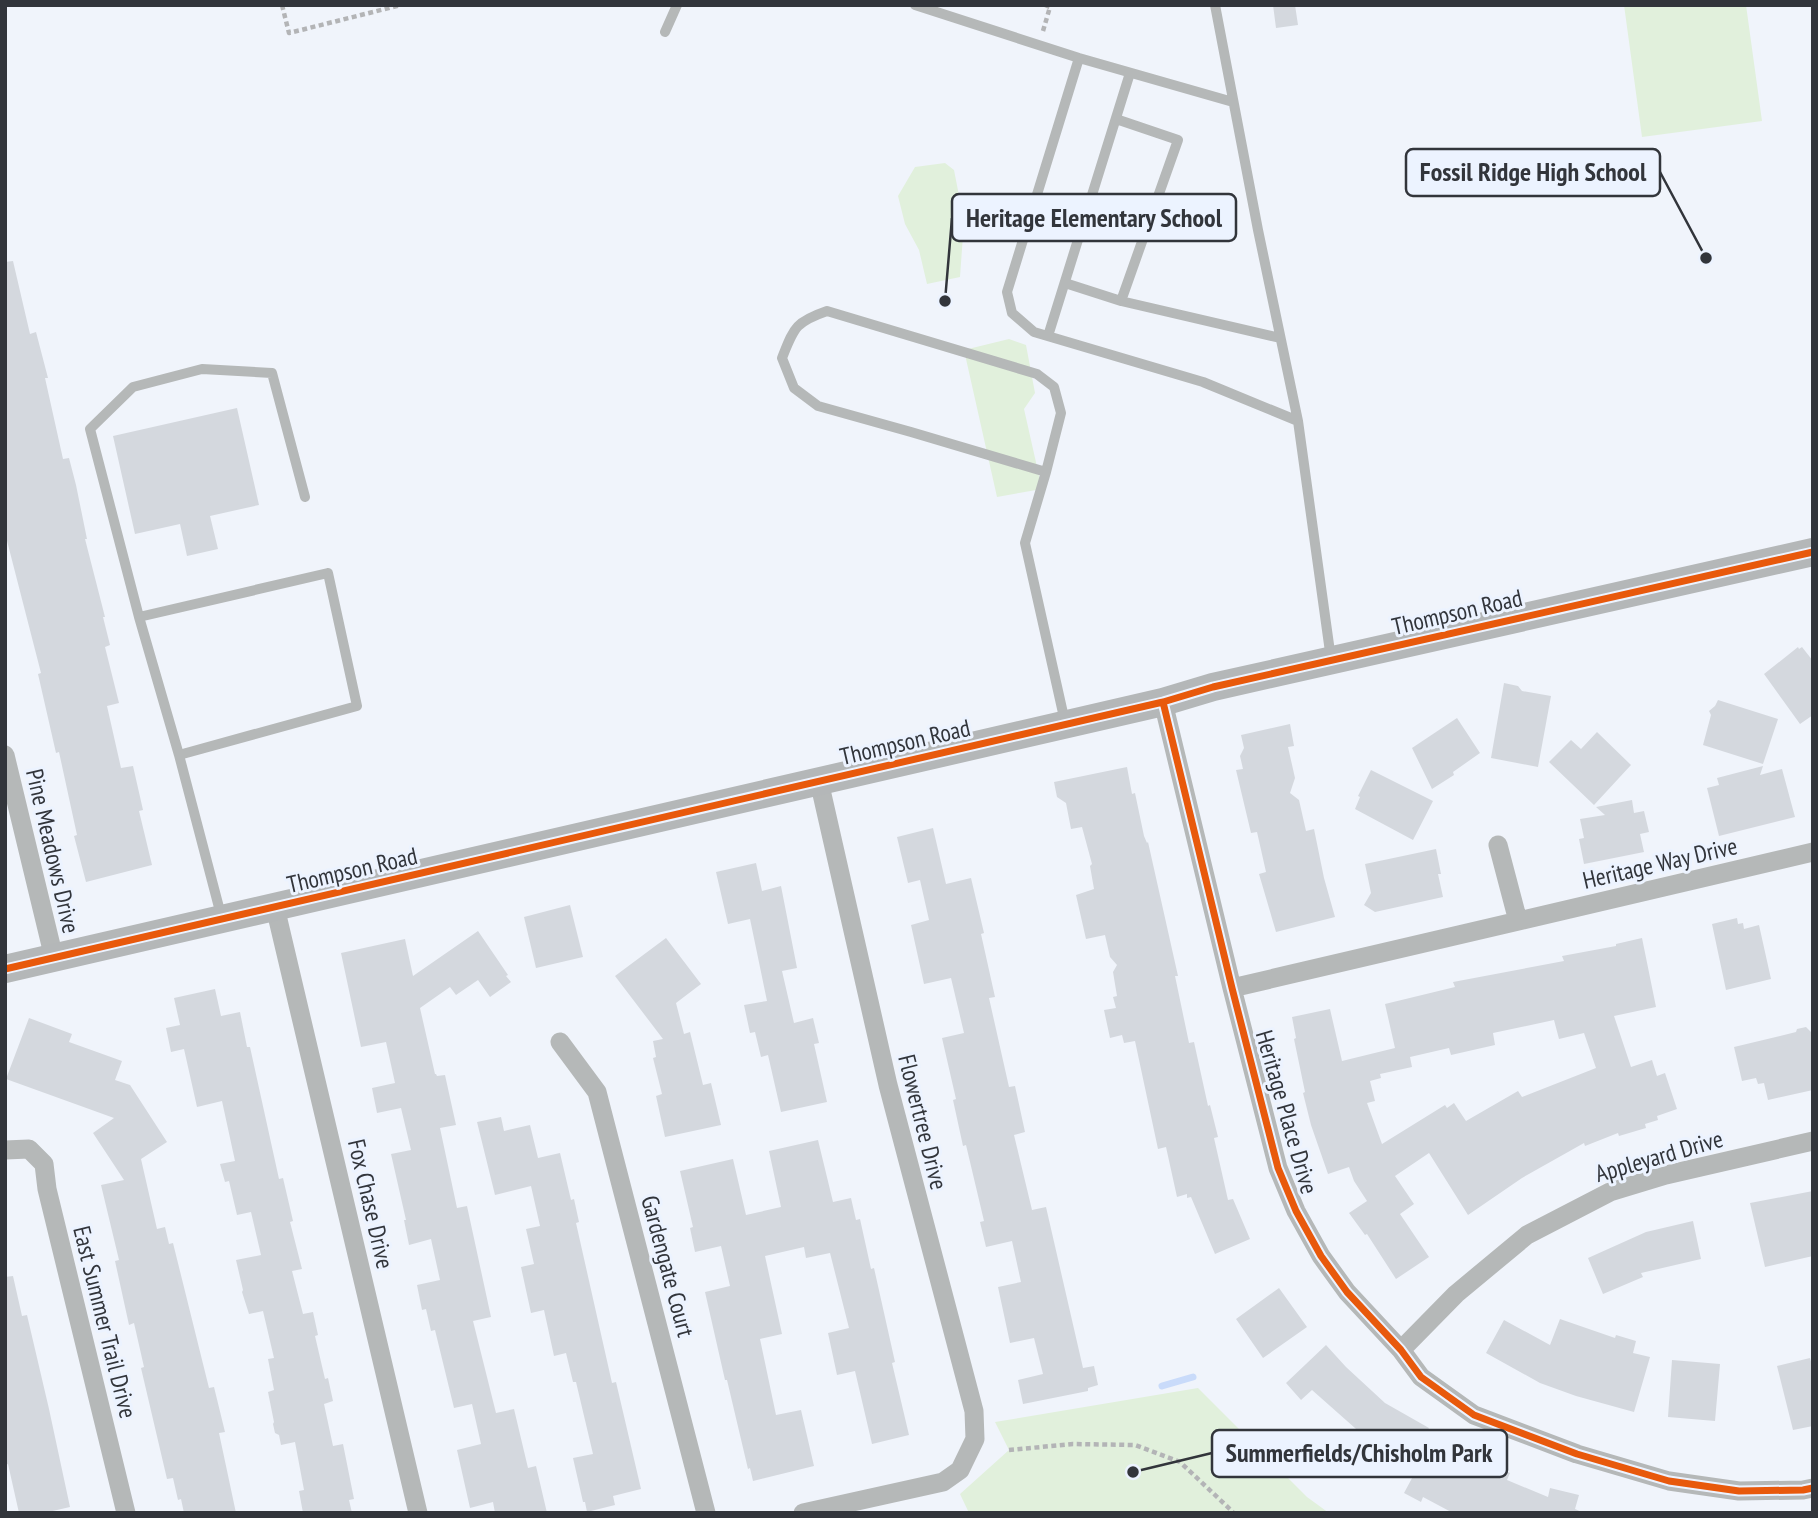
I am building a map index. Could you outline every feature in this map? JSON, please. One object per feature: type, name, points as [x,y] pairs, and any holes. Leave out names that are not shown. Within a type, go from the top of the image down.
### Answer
[{"type":"street","name":"Thompson Road","points":[[5,969],[1163,702],[1213,687],[1813,552]]},
{"type":"street","name":"Heritage Place Drive","points":[[1163,702],[1278,1168],[1296,1211],[1321,1256],[1347,1292],[1402,1350],[1421,1377],[1474,1415],[1577,1454],[1670,1482],[1739,1491],[1813,1488]]},
{"type":"street","name":"Pine Meadows Drive","points":[[5,755],[54,958]]},
{"type":"street","name":"Flowertree Drive","points":[[803,1513],[943,1482],[960,1470],[975,1439],[974,1411],[888,1085],[820,781]]},
{"type":"street","points":[[1498,845],[1518,921]]},
{"type":"street","name":"Heritage Way Drive","points":[[1232,988],[1813,852]]},
{"type":"street","name":"Fox Chase Drive","points":[[275,907],[418,1513]]},
{"type":"street","name":"Gardengate Court","points":[[560,1042],[597,1092],[706,1513]]},
{"type":"street","name":"Appleyard Drive","points":[[1402,1350],[1456,1294],[1527,1235],[1610,1192],[1666,1175],[1813,1141]]},
{"type":"street","name":"East Summer Trail Drive","points":[[5,1150],[29,1149],[44,1164],[47,1189],[126,1513]]},
{"type":"lane","points":[[665,32],[677,5]]},
{"type":"lane","points":[[915,5],[1039,46],[1233,102]]},
{"type":"lane","points":[[1215,5],[1298,421],[1331,661]]},
{"type":"lane","points":[[1079,58],[1007,292],[1012,313],[1034,332],[1203,382],[1298,421]]},
{"type":"lane","points":[[1048,336],[1130,73]]},
{"type":"lane","points":[[1116,119],[1178,140],[1121,301]]},
{"type":"lane","points":[[1065,283],[1121,301],[1280,338]]},
{"type":"lane","points":[[1046,472],[818,406],[794,388],[782,358],[793,330],[811,316],[827,311],[1037,374],[1054,387],[1061,412],[1046,472],[1025,543],[1066,724]]},
{"type":"lane","points":[[222,919],[90,429],[133,387],[202,369],[272,373],[304,497]]},
{"type":"lane","points":[[139,617],[328,573],[357,706],[179,755]]},
{"type":"path","points":[[282,5],[289,33],[401,5]]},
{"type":"path","points":[[1039,46],[1049,7],[1045,5]]},
{"type":"path","points":[[1009,1450],[1073,1444],[1135,1445],[1180,1462],[1233,1511]]},
{"type":"green space","points":[[1624,5],[1746,5],[1762,121],[1642,137]]},
{"type":"green space","points":[[945,163],[954,170],[964,221],[960,277],[927,284],[919,250],[905,224],[898,196],[915,167]]},
{"type":"green space","points":[[1009,339],[1026,345],[1035,393],[1024,409],[1042,489],[997,497],[964,350]]},
{"type":"green space","points":[[1198,1388],[1307,1497],[1329,1513],[969,1513],[960,1494],[1009,1450],[995,1422]]},
{"type":"building","points":[[1273,5],[1295,5],[1298,25],[1276,28]]},
{"type":"building","points":[[13,261],[30,334],[36,332],[48,378],[45,378],[63,459],[69,458],[76,485],[85,539],[105,617],[110,645],[105,647],[119,703],[107,706],[121,768],[133,766],[143,810],[139,811],[152,865],[86,882],[74,836],[77,835],[59,752],[56,753],[38,674],[41,673],[5,533],[5,262]]},
{"type":"building","points":[[237,408],[259,505],[210,516],[218,549],[187,556],[180,524],[135,534],[113,436]]},
{"type":"building","points":[[1798,647],[1802,647],[1813,661],[1813,715],[1800,724],[1764,674]]},
{"type":"building","points":[[1504,683],[1518,686],[1522,691],[1551,696],[1538,767],[1491,758]]},
{"type":"building","points":[[1718,700],[1778,719],[1763,764],[1703,745],[1711,715],[1709,711]]},
{"type":"building","points":[[1457,718],[1480,753],[1432,789],[1412,748]]},
{"type":"building","points":[[1290,724],[1294,746],[1288,747],[1295,778],[1290,793],[1299,800],[1306,831],[1314,829],[1335,917],[1276,932],[1259,874],[1266,872],[1257,832],[1251,833],[1236,770],[1243,769],[1240,756],[1244,748],[1241,735]]},
{"type":"building","points":[[1597,732],[1631,765],[1594,805],[1549,762],[1571,740],[1581,749]]},
{"type":"building","points":[[1763,766],[1760,775],[1782,769],[1795,817],[1719,836],[1707,788],[1719,785],[1717,778]]},
{"type":"building","points":[[1127,767],[1132,794],[1135,793],[1144,836],[1148,842],[1178,976],[1175,976],[1189,1043],[1194,1042],[1208,1106],[1210,1105],[1218,1137],[1214,1138],[1228,1200],[1233,1199],[1250,1239],[1215,1254],[1191,1197],[1187,1198],[1187,1194],[1177,1197],[1166,1147],[1158,1149],[1135,1041],[1124,1043],[1122,1035],[1110,1038],[1104,1010],[1116,1008],[1113,972],[1117,965],[1110,957],[1105,935],[1086,939],[1076,895],[1094,889],[1090,866],[1092,864],[1082,827],[1071,829],[1066,803],[1057,797],[1054,782]]},
{"type":"building","points":[[1371,770],[1433,801],[1413,840],[1355,809],[1360,797],[1358,796]]},
{"type":"building","points":[[1632,800],[1634,813],[1644,811],[1649,832],[1640,834],[1644,852],[1584,864],[1579,839],[1584,838],[1580,819],[1605,815],[1596,807]]},
{"type":"building","points":[[933,828],[946,884],[971,878],[995,997],[989,998],[1009,1087],[1015,1086],[1025,1132],[1014,1135],[1032,1210],[1046,1207],[1083,1368],[1094,1366],[1098,1385],[1088,1388],[1088,1391],[1023,1404],[1018,1380],[1043,1374],[1034,1338],[1010,1343],[998,1287],[1021,1282],[1012,1241],[986,1247],[980,1222],[984,1221],[966,1145],[963,1146],[942,1038],[964,1033],[951,978],[924,984],[911,925],[929,920],[920,880],[908,883],[897,837]]},
{"type":"building","points":[[1436,849],[1443,897],[1375,912],[1364,905],[1371,893],[1365,864]]},
{"type":"building","points":[[756,863],[762,891],[781,886],[797,968],[782,971],[794,1023],[813,1018],[819,1043],[814,1044],[827,1102],[781,1112],[768,1055],[761,1057],[755,1032],[750,1033],[744,1005],[767,1001],[750,919],[728,924],[716,872]]},
{"type":"building","points":[[570,905],[583,957],[536,968],[524,917]]},
{"type":"building","points":[[1737,918],[1738,924],[1743,923],[1744,929],[1759,925],[1771,979],[1726,990],[1712,924]]},
{"type":"building","points":[[478,931],[511,982],[490,997],[478,980],[456,995],[450,987],[420,1008],[435,1074],[445,1075],[456,1125],[440,1128],[457,1208],[467,1206],[491,1317],[473,1321],[496,1413],[514,1409],[528,1468],[536,1466],[547,1513],[495,1513],[493,1502],[470,1508],[457,1450],[481,1444],[472,1404],[454,1408],[435,1330],[431,1331],[426,1309],[422,1310],[417,1285],[440,1280],[431,1239],[409,1245],[391,1154],[411,1150],[401,1108],[377,1113],[372,1088],[395,1083],[386,1042],[361,1047],[341,953],[405,939],[413,976]]},
{"type":"building","points":[[666,938],[701,984],[676,1003],[684,1034],[690,1032],[703,1085],[711,1083],[721,1125],[665,1137],[656,1096],[662,1094],[653,1058],[656,1057],[653,1041],[663,1039],[615,976]]},
{"type":"building","points":[[1642,938],[1656,1007],[1614,1016],[1631,1067],[1652,1060],[1657,1076],[1665,1073],[1677,1109],[1657,1116],[1658,1120],[1645,1124],[1646,1128],[1619,1136],[1618,1133],[1585,1146],[1584,1143],[1522,1178],[1468,1215],[1429,1153],[1395,1176],[1414,1204],[1400,1214],[1429,1257],[1396,1279],[1367,1234],[1365,1235],[1349,1213],[1367,1201],[1354,1181],[1349,1167],[1328,1174],[1303,1093],[1305,1092],[1292,1017],[1330,1009],[1342,1061],[1395,1048],[1385,1004],[1455,987],[1453,982],[1564,961],[1562,956]],"holes":[[[1554,1020],[1559,1039],[1584,1033],[1596,1068],[1522,1097],[1518,1091],[1466,1121],[1454,1103],[1447,1108],[1445,1105],[1382,1144],[1367,1103],[1375,1101],[1370,1081],[1381,1078],[1380,1074],[1412,1067],[1410,1057],[1449,1048],[1451,1055],[1495,1045],[1493,1033]]]},
{"type":"building","points":[[215,989],[221,1016],[240,1012],[247,1047],[250,1047],[279,1179],[283,1178],[293,1221],[290,1222],[302,1269],[292,1271],[303,1314],[313,1312],[318,1335],[315,1336],[333,1401],[324,1404],[333,1446],[343,1444],[354,1499],[349,1500],[352,1513],[303,1513],[299,1491],[304,1490],[295,1442],[281,1445],[273,1424],[268,1392],[274,1390],[268,1359],[274,1358],[263,1311],[249,1314],[242,1292],[236,1260],[261,1255],[251,1212],[237,1215],[229,1181],[225,1182],[220,1164],[235,1161],[222,1101],[197,1107],[184,1049],[171,1052],[166,1028],[180,1025],[174,998]]},
{"type":"building","points":[[29,1018],[72,1034],[69,1042],[122,1061],[115,1080],[130,1085],[167,1142],[141,1159],[157,1229],[165,1227],[169,1244],[173,1243],[209,1388],[214,1387],[225,1432],[219,1433],[236,1513],[184,1513],[173,1478],[167,1479],[141,1368],[144,1367],[134,1323],[129,1325],[115,1261],[119,1260],[101,1185],[124,1180],[93,1133],[114,1118],[6,1079]]},
{"type":"building","points":[[1806,1027],[1813,1034],[1813,1090],[1768,1100],[1764,1083],[1758,1084],[1756,1078],[1742,1081],[1734,1047],[1796,1032],[1797,1029]]},
{"type":"building","points":[[501,1117],[504,1131],[530,1125],[538,1158],[560,1153],[571,1200],[574,1199],[579,1222],[576,1223],[612,1383],[616,1382],[641,1489],[613,1496],[615,1505],[587,1512],[583,1502],[573,1458],[593,1454],[576,1382],[573,1382],[566,1353],[554,1356],[544,1310],[531,1313],[521,1267],[534,1264],[526,1229],[540,1226],[531,1186],[495,1195],[477,1122]]},
{"type":"building","points":[[818,1140],[833,1202],[851,1198],[856,1220],[860,1219],[871,1269],[874,1268],[909,1435],[872,1444],[855,1371],[837,1375],[828,1333],[849,1328],[830,1253],[806,1258],[804,1247],[765,1256],[782,1334],[760,1339],[776,1415],[801,1410],[814,1466],[753,1481],[725,1380],[705,1292],[730,1286],[721,1246],[695,1252],[690,1228],[693,1227],[680,1171],[733,1159],[746,1215],[781,1207],[769,1151]]},
{"type":"building","points":[[1813,1191],[1813,1256],[1765,1267],[1750,1203]]},
{"type":"building","points":[[1693,1221],[1701,1259],[1641,1273],[1643,1277],[1603,1294],[1588,1258],[1646,1232]]},
{"type":"building","points":[[13,1276],[22,1316],[27,1315],[70,1507],[44,1513],[19,1513],[8,1464],[5,1465],[5,1277]]},
{"type":"building","points":[[1279,1288],[1307,1327],[1263,1358],[1236,1319]]},
{"type":"building","points":[[1560,1319],[1615,1338],[1616,1335],[1636,1341],[1633,1353],[1650,1357],[1634,1412],[1540,1383],[1486,1353],[1504,1320],[1550,1345]]},
{"type":"building","points":[[1326,1345],[1385,1403],[1429,1428],[1424,1436],[1482,1467],[1484,1462],[1510,1473],[1507,1480],[1548,1497],[1550,1488],[1579,1495],[1575,1509],[1584,1513],[1453,1513],[1423,1497],[1421,1502],[1404,1493],[1418,1467],[1364,1436],[1312,1390],[1301,1400],[1286,1383]]},
{"type":"building","points":[[1810,1358],[1813,1369],[1813,1426],[1793,1430],[1777,1366]]},
{"type":"building","points":[[1672,1360],[1720,1364],[1715,1421],[1668,1417]]},
{"type":"waterway","points":[[1162,1386],[1193,1377]]},
{"type":"cycle path","points":[[5,969],[1163,702],[1213,687],[1813,552]]},
{"type":"cycle path","points":[[1163,702],[1278,1168],[1296,1211],[1321,1256],[1347,1292],[1401,1350],[1421,1377],[1474,1415],[1577,1454],[1669,1481],[1739,1491],[1813,1488]]},
{"type":"place","name":"Fossil Ridge High School","points":[[1706,258]]},
{"type":"place","name":"Heritage Elementary School","points":[[945,301]]},
{"type":"place","name":"Summerfields/Chisholm Park","points":[[1133,1472]]}]
